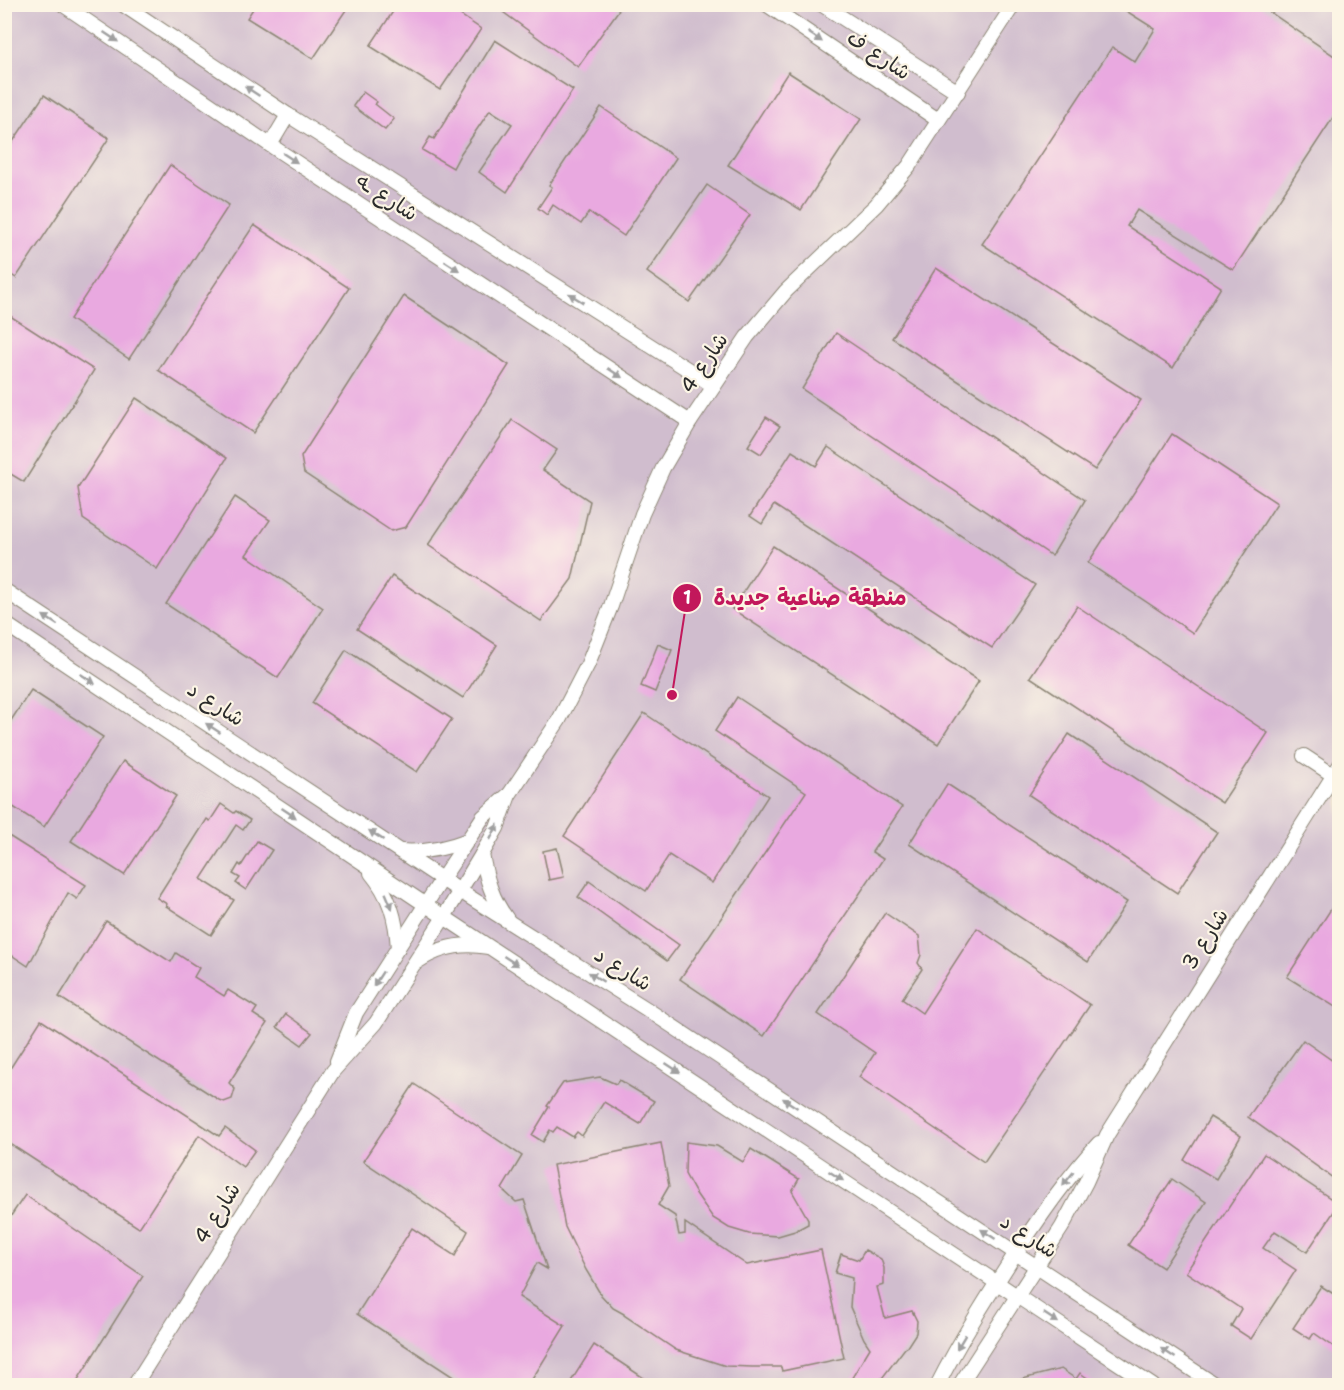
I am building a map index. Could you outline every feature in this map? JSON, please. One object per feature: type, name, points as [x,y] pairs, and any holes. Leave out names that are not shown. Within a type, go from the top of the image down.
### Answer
[{"type":"street","name":"شارع ـه","points":[[62,4],[270,145],[690,422]]},
{"type":"street","name":"شارع ـه","points":[[122,4],[288,115],[714,386]]},
{"type":"street","name":"شارع ف","points":[[766,4],[938,120]]},
{"type":"street","name":"شارع ف","points":[[821,4],[958,92]]},
{"type":"street","name":"شارع 4","points":[[134,1383],[333,1071],[376,1023],[482,854],[497,828],[509,795],[559,720],[588,664],[611,606],[642,514],[663,468],[690,422],[747,337],[786,291],[876,206],[909,166],[1014,4]]},
{"type":"street","points":[[270,145],[288,115]]},
{"type":"street","name":"شارع د","points":[[4,590],[512,925],[645,1008],[1217,1386]]},
{"type":"street","points":[[4,623],[1153,1386]]},
{"type":"street","points":[[1304,756],[1336,770]]},
{"type":"street","name":"شارع 3","points":[[959,1386],[1062,1227],[1107,1135],[1336,770]]},
{"type":"street","name":"شارع 4","points":[[333,1071],[356,1013],[483,817],[509,795]]},
{"type":"street","points":[[399,850],[420,852],[441,849],[468,840]]},
{"type":"street","points":[[482,854],[484,870],[492,892],[512,925]]},
{"type":"street","points":[[362,862],[384,891],[392,909],[397,928],[398,948]]},
{"type":"street","points":[[413,965],[426,956],[449,947],[474,944],[490,947]]},
{"type":"street","name":"شارع 3","points":[[936,1386],[1016,1253],[1062,1186],[1107,1135]]},
{"type":"shaded area","points":[[5,5],[1339,5],[1339,1385],[5,1385]]},
{"type":"building","points":[[256,4],[350,4],[313,59],[247,18]]},
{"type":"building","points":[[398,4],[444,4],[481,29],[440,90],[370,46]]},
{"type":"building","points":[[492,4],[623,4],[578,67]]},
{"type":"building","points":[[1115,4],[1258,4],[1340,60],[1340,107],[1233,270],[1137,210],[1127,226],[1221,287],[1173,368],[982,244],[1112,47],[1135,62],[1155,29]]},
{"type":"building","points":[[495,40],[573,90],[507,192],[479,172],[512,124],[490,110],[453,168],[422,150],[430,137],[434,139]]},
{"type":"building","points":[[788,72],[861,119],[801,210],[728,165]]},
{"type":"building","points":[[363,92],[394,119],[385,130],[353,106]]},
{"type":"building","points":[[44,95],[109,138],[16,278],[4,270],[4,155]]},
{"type":"building","points":[[601,107],[676,158],[624,236],[589,212],[581,224],[553,205],[547,215],[538,208],[552,187],[549,185]]},
{"type":"building","points":[[170,165],[229,205],[129,359],[70,319]]},
{"type":"building","points":[[707,185],[750,215],[689,302],[647,272]]},
{"type":"building","points":[[254,225],[349,288],[253,433],[158,370]]},
{"type":"building","points":[[936,268],[1141,400],[1095,470],[892,338]]},
{"type":"building","points":[[404,296],[509,365],[406,527],[391,531],[304,473],[301,457]]},
{"type":"building","points":[[4,312],[94,370],[24,482],[4,470]]},
{"type":"building","points":[[836,333],[1085,500],[1052,556],[802,389]]},
{"type":"building","points":[[136,398],[227,458],[157,569],[83,519],[78,488]]},
{"type":"building","points":[[766,417],[780,426],[761,454],[748,446]]},
{"type":"building","points":[[512,420],[557,450],[543,470],[590,501],[572,579],[541,621],[428,545]]},
{"type":"building","points":[[1172,434],[1277,503],[1193,633],[1088,563]]},
{"type":"building","points":[[828,447],[1035,585],[992,648],[774,505],[762,524],[750,516],[792,451],[816,466]]},
{"type":"building","points":[[235,497],[270,520],[246,555],[323,608],[278,678],[166,604]]},
{"type":"building","points":[[773,546],[979,681],[938,744],[732,609]]},
{"type":"building","points":[[392,576],[497,645],[463,698],[357,629]]},
{"type":"building","points":[[1077,606],[1268,733],[1222,803],[1030,677]]},
{"type":"building","points":[[658,644],[672,650],[655,692],[641,686]]},
{"type":"building","points":[[346,650],[452,719],[417,772],[312,703]]},
{"type":"building","points":[[31,690],[103,737],[44,827],[4,801],[4,731]]},
{"type":"building","points":[[737,697],[902,807],[872,852],[883,859],[764,1036],[680,979],[806,792],[715,731]]},
{"type":"building","points":[[644,713],[768,796],[712,883],[669,855],[646,891],[564,836]]},
{"type":"building","points":[[1069,734],[1217,832],[1177,893],[1029,795]]},
{"type":"building","points":[[123,761],[176,796],[124,875],[71,841]]},
{"type":"building","points":[[947,784],[1127,902],[1088,962],[909,844]]},
{"type":"building","points":[[221,804],[250,820],[243,830],[236,825],[201,879],[234,900],[211,935],[157,898],[207,819],[210,821]]},
{"type":"building","points":[[4,833],[86,885],[77,899],[68,893],[28,966],[4,950]]},
{"type":"building","points":[[257,841],[272,850],[246,890],[236,883],[240,878],[233,874]]},
{"type":"building","points":[[557,848],[564,877],[549,880],[543,851]]},
{"type":"building","points":[[589,881],[679,945],[667,961],[578,897]]},
{"type":"building","points":[[1340,895],[1340,1010],[1287,977]]},
{"type":"building","points":[[885,913],[919,936],[921,955],[918,963],[922,969],[902,999],[922,1013],[977,928],[1090,1005],[984,1162],[859,1077],[875,1053],[818,1014]]},
{"type":"building","points":[[106,921],[171,962],[176,953],[199,968],[194,977],[224,996],[228,990],[257,1008],[253,1014],[267,1023],[229,1083],[235,1089],[232,1099],[224,1102],[219,1100],[59,997]]},
{"type":"building","points":[[286,1014],[312,1033],[302,1045],[277,1027]]},
{"type":"building","points":[[41,1020],[219,1136],[225,1128],[255,1150],[243,1167],[199,1135],[139,1228],[4,1140],[4,1078]]},
{"type":"building","points":[[1303,1040],[1340,1066],[1340,1183],[1248,1117]]},
{"type":"building","points":[[600,1077],[616,1084],[619,1080],[654,1101],[640,1124],[604,1102],[582,1136],[577,1132],[573,1137],[557,1127],[553,1132],[550,1130],[543,1142],[532,1135],[549,1107],[547,1106],[563,1083]]},
{"type":"building","points":[[414,1084],[522,1156],[502,1189],[516,1202],[524,1200],[547,1269],[537,1263],[519,1297],[565,1326],[528,1386],[467,1386],[357,1314],[412,1228],[455,1256],[468,1231],[363,1161]]},
{"type":"building","points":[[1210,1117],[1241,1136],[1216,1179],[1184,1160]]},
{"type":"building","points":[[686,1142],[717,1146],[743,1162],[751,1149],[799,1179],[792,1191],[808,1219],[808,1224],[778,1236],[749,1234],[729,1228],[713,1218],[685,1174]]},
{"type":"building","points":[[661,1143],[669,1186],[658,1205],[675,1216],[679,1235],[685,1234],[685,1223],[747,1265],[821,1250],[844,1358],[782,1371],[781,1367],[726,1366],[676,1350],[613,1308],[601,1295],[565,1227],[553,1165]]},
{"type":"building","points":[[1264,1154],[1339,1204],[1307,1252],[1275,1231],[1263,1248],[1296,1270],[1251,1339],[1231,1326],[1241,1309],[1186,1272]]},
{"type":"building","points":[[1172,1179],[1206,1202],[1163,1268],[1128,1245]]},
{"type":"building","points":[[25,1195],[143,1276],[74,1386],[4,1386],[4,1226]]},
{"type":"building","points":[[865,1250],[881,1259],[884,1268],[884,1285],[877,1287],[885,1318],[912,1311],[917,1321],[916,1333],[876,1386],[847,1386],[870,1348],[850,1307],[852,1278],[835,1273],[841,1254],[859,1260]]},
{"type":"building","points":[[1321,1286],[1340,1298],[1340,1351],[1314,1333],[1310,1339],[1293,1328]]},
{"type":"building","points":[[594,1345],[656,1386],[568,1386]]},
{"type":"building","points":[[1061,1369],[1076,1379],[1080,1373],[1099,1386],[1012,1386],[1011,1382]]},
{"type":"place","name":"منطقة صناعية جديدة","points":[[672,695]]}]
